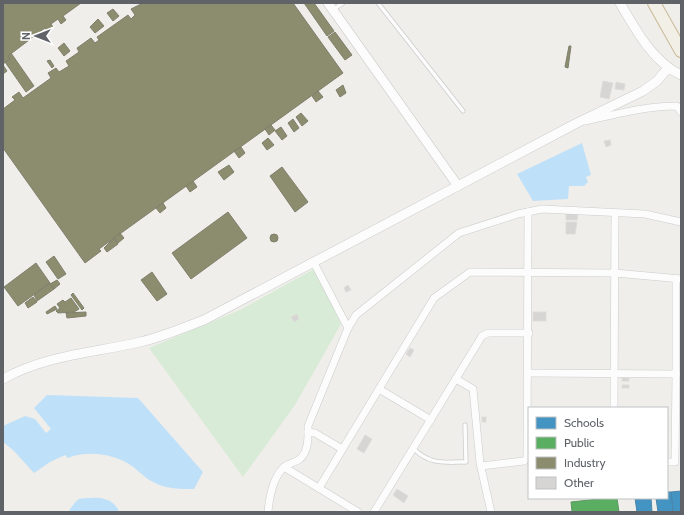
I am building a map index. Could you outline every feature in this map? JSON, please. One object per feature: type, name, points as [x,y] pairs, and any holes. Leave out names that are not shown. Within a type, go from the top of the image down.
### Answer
[{"type":"highway","points":[[654,3],[681,51]]},
{"type":"street","points":[[620,3],[638,32],[668,68],[679,74]]},
{"type":"street","points":[[330,6],[458,186]]},
{"type":"street","points":[[3,380],[34,365],[57,358],[141,342],[175,331],[226,310],[575,124],[643,91],[657,81],[668,68]]},
{"type":"street","points":[[575,124],[631,111],[667,106],[677,106],[681,112]]},
{"type":"street","points":[[268,512],[279,474],[284,467],[300,458],[309,442],[308,426],[348,328],[356,314],[459,233],[542,209],[645,214],[681,222]]},
{"type":"street","points":[[481,466],[524,461],[527,458],[529,333],[528,212]]},
{"type":"street","points":[[614,407],[615,213]]},
{"type":"street","points":[[314,263],[348,328]]},
{"type":"street","points":[[319,488],[434,298],[470,272],[615,273],[679,279],[675,462],[668,462]]},
{"type":"street","points":[[374,512],[482,336],[488,333],[529,333]]},
{"type":"street","points":[[528,373],[676,374]]},
{"type":"street","points":[[456,379],[473,389],[481,466],[491,512]]},
{"type":"street","points":[[380,389],[431,420]]},
{"type":"street","points":[[308,432],[315,433],[342,449]]},
{"type":"street","points":[[284,467],[358,512]]},
{"type":"lane","points":[[330,6],[343,3]]},
{"type":"lane","points":[[378,3],[463,112]]},
{"type":"lane","points":[[414,449],[422,457],[432,462],[466,462],[465,425]]},
{"type":"green space","points":[[314,269],[341,324],[295,405],[243,477],[149,348],[240,310]]},
{"type":"water","points":[[582,143],[591,175],[586,177],[588,182],[584,186],[569,186],[568,199],[533,201],[517,174]]},
{"type":"water","points":[[47,395],[138,398],[203,472],[194,489],[174,488],[160,485],[149,480],[125,462],[101,454],[84,454],[68,458],[65,455],[50,462],[34,473],[13,450],[3,442],[3,426],[25,416],[35,419],[46,433],[51,429],[34,408]]},
{"type":"building: Schools","points":[[681,491],[681,512],[673,512],[671,492]]},
{"type":"building: Schools","points":[[668,492],[671,492],[673,512],[658,512],[656,499],[668,499]]},
{"type":"building: Schools","points":[[635,499],[651,499],[652,512],[637,512]]},
{"type":"building: Public","points":[[617,499],[619,512],[572,512],[571,502]]},
{"type":"building: Industry","points":[[3,3],[81,3],[63,16],[66,20],[61,24],[58,19],[51,24],[53,27],[47,31],[45,28],[8,56],[10,59],[3,64]]},
{"type":"building: Industry","points":[[143,3],[293,3],[343,73],[99,249],[101,251],[85,263],[3,148],[3,109],[15,100],[12,97],[19,92],[23,98],[51,78],[48,73],[56,68],[59,72],[69,66],[66,61],[79,52],[77,48],[91,38],[95,43],[99,40],[97,37],[128,15],[131,19],[135,15],[131,9]]},
{"type":"building: Industry","points":[[304,3],[314,3],[334,31],[327,36]]},
{"type":"building: Industry","points":[[113,9],[119,16],[113,21],[107,13]]},
{"type":"building: Industry","points":[[98,19],[104,26],[95,33],[90,27]]},
{"type":"building: Industry","points":[[335,32],[352,55],[345,60],[328,37]]},
{"type":"building: Industry","points":[[64,43],[70,51],[64,56],[58,48]]},
{"type":"building: Industry","points":[[569,46],[571,46],[568,68],[565,67]]},
{"type":"building: Industry","points":[[11,53],[34,86],[26,92],[5,62],[10,59],[8,56]]},
{"type":"building: Industry","points":[[50,60],[54,66],[52,68],[47,61]]},
{"type":"building: Industry","points":[[3,65],[7,71],[3,74]]},
{"type":"building: Industry","points":[[343,85],[346,93],[340,97],[336,90]]},
{"type":"building: Industry","points":[[318,91],[323,97],[316,102],[312,96]]},
{"type":"building: Industry","points":[[301,113],[308,121],[302,126],[296,117]]},
{"type":"building: Industry","points":[[293,119],[299,128],[294,132],[288,123]]},
{"type":"building: Industry","points":[[271,125],[275,130],[269,135],[265,129]]},
{"type":"building: Industry","points":[[281,127],[287,136],[282,140],[275,131]]},
{"type":"building: Industry","points":[[268,138],[274,145],[267,150],[262,143]]},
{"type":"building: Industry","points":[[241,147],[245,153],[239,158],[234,151]]},
{"type":"building: Industry","points":[[229,165],[234,172],[224,180],[218,172]]},
{"type":"building: Industry","points":[[282,167],[308,202],[295,212],[270,176]]},
{"type":"building: Industry","points":[[193,181],[197,187],[190,192],[186,186]]},
{"type":"building: Industry","points":[[163,203],[166,208],[160,213],[156,208]]},
{"type":"building: Industry","points":[[228,212],[247,238],[191,279],[172,253]]},
{"type":"building: Industry","points":[[120,233],[124,238],[118,243],[114,238]]},
{"type":"building: Industry","points":[[272,234],[276,234],[278,238],[276,242],[272,242],[270,240],[270,236]]},
{"type":"building: Industry","points":[[114,238],[118,244],[107,252],[104,248]]},
{"type":"building: Industry","points":[[54,256],[66,274],[58,279],[46,262]]},
{"type":"building: Industry","points":[[36,263],[50,283],[18,306],[4,287]]},
{"type":"building: Industry","points":[[152,272],[167,294],[157,301],[141,280]]},
{"type":"building: Industry","points":[[57,280],[60,284],[54,289],[50,284]]},
{"type":"building: Industry","points":[[50,283],[54,289],[37,301],[34,295]]},
{"type":"building: Industry","points":[[73,293],[84,308],[82,310],[71,295]]},
{"type":"building: Industry","points":[[33,297],[37,302],[28,308],[25,303]]},
{"type":"building: Industry","points":[[71,298],[79,309],[74,312],[58,313],[56,311],[60,308],[57,304],[63,300],[65,302]]},
{"type":"building: Industry","points":[[55,306],[57,309],[47,314],[46,312]]},
{"type":"building: Industry","points":[[86,312],[86,316],[67,318],[66,313]]},
{"type":"building: Other","points":[[603,81],[613,83],[609,99],[600,97]]},
{"type":"building: Other","points":[[616,82],[625,84],[624,90],[615,89]]},
{"type":"building: Other","points":[[610,140],[611,145],[606,147],[604,141]]},
{"type":"building: Other","points":[[566,214],[578,214],[577,220],[566,220]]},
{"type":"building: Other","points":[[566,222],[577,222],[575,234],[566,234]]},
{"type":"building: Other","points":[[348,285],[351,290],[346,292],[344,288]]},
{"type":"building: Other","points":[[533,312],[546,312],[546,321],[533,321]]},
{"type":"building: Other","points":[[297,314],[299,319],[294,322],[291,317]]},
{"type":"building: Other","points":[[410,348],[414,350],[410,357],[406,354]]},
{"type":"building: Other","points":[[622,378],[629,378],[629,381],[622,381]]},
{"type":"building: Other","points":[[622,385],[629,385],[629,388],[622,388]]},
{"type":"building: Other","points":[[482,417],[486,417],[486,422],[482,422]]},
{"type":"building: Other","points":[[365,435],[372,439],[364,453],[357,449]]},
{"type":"building: Other","points":[[397,489],[408,496],[404,503],[393,495]]},
{"type":"waterway","points":[[77,512],[82,506],[94,505],[105,507],[111,512]]}]
